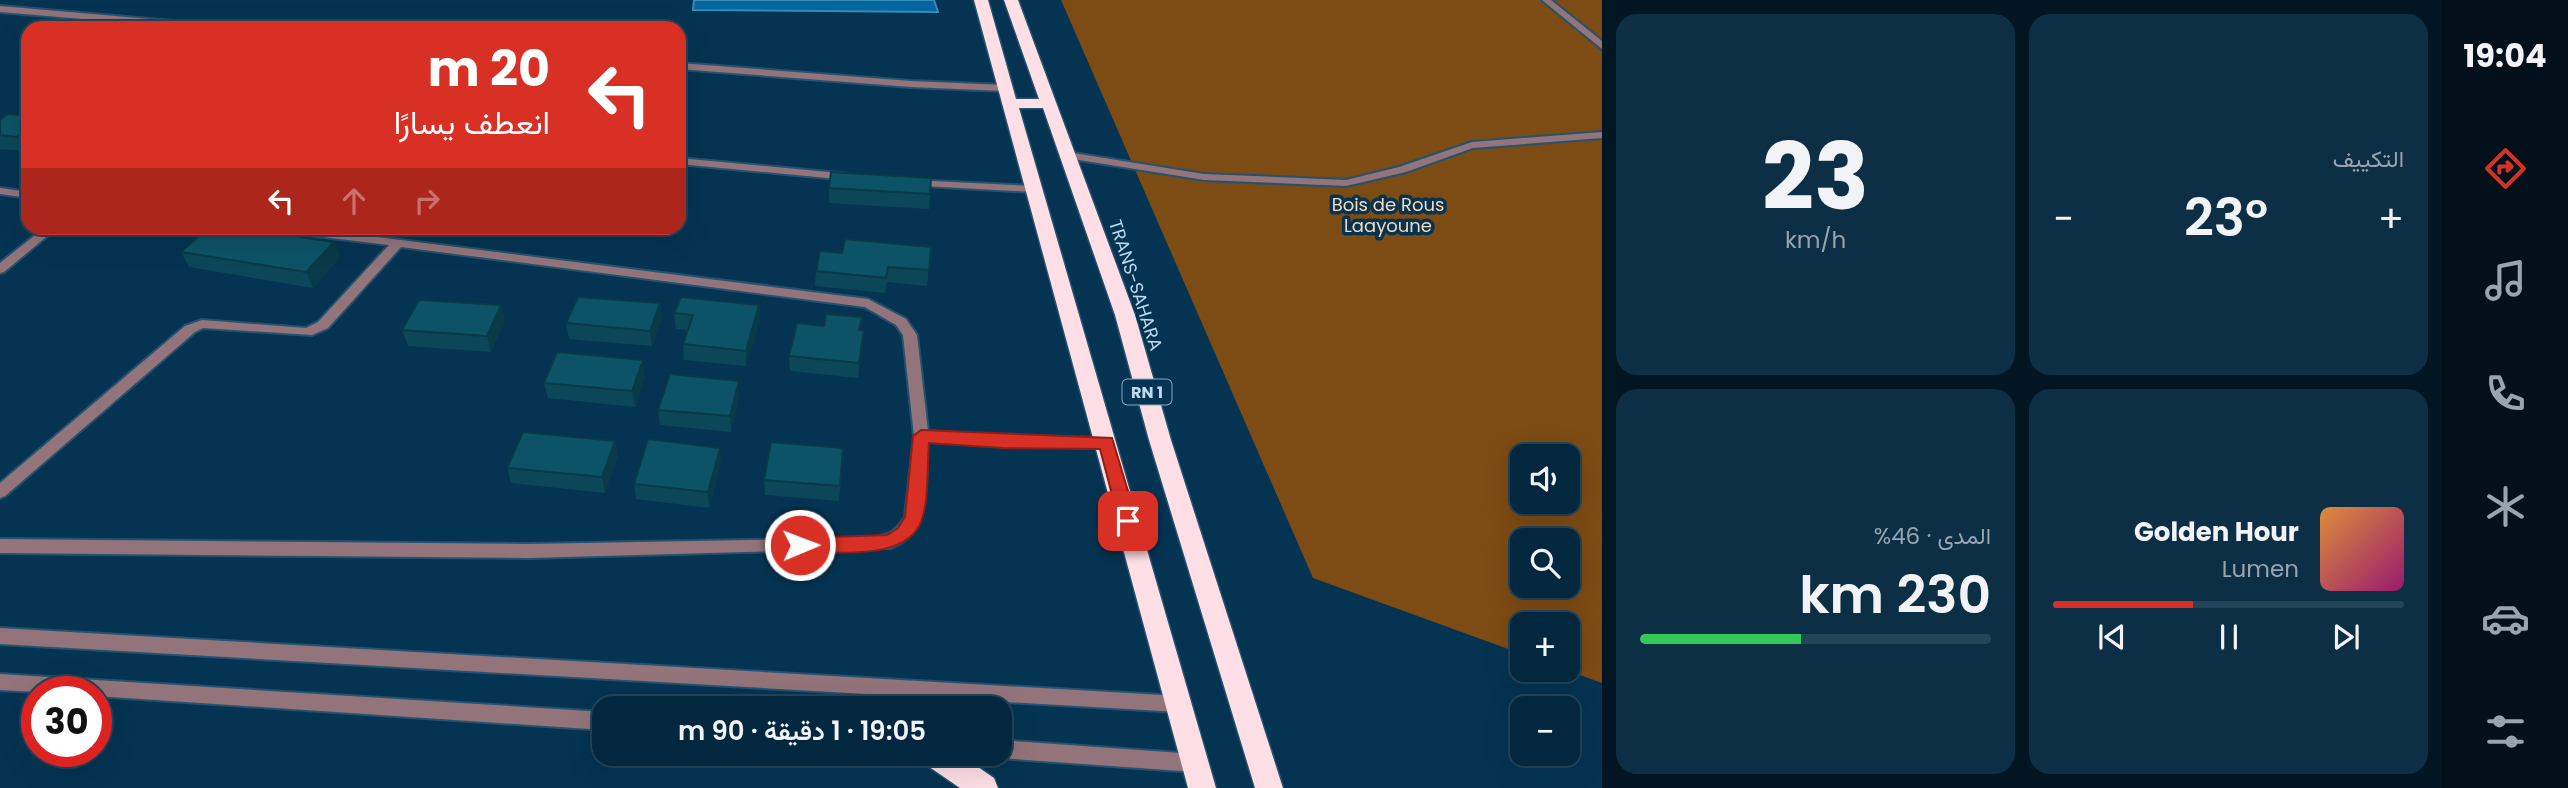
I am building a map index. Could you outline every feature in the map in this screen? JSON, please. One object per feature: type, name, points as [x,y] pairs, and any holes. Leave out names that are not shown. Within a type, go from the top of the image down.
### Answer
[{"type":"highway","name":"RN 1","points":[[981,0],[1202,788]]},
{"type":"highway","name":"TRANS-SAHARA","points":[[1011,0],[1125,315],[1160,440],[1269,788]]},
{"type":"highway","points":[[1005,90],[1041,80]]},
{"type":"highway","points":[[1005,90],[1029,105],[1048,103]]},
{"type":"highway","points":[[952,766],[984,788]]},
{"type":"street","points":[[1546,0],[1602,46]]},
{"type":"street","points":[[0,9],[138,21]]},
{"type":"street","points":[[686,67],[1005,90]]},
{"type":"street","points":[[1067,155],[1204,177],[1346,183],[1402,170],[1472,145],[1602,135]]},
{"type":"street","points":[[686,162],[857,178]]},
{"type":"street","points":[[898,181],[1032,189]]},
{"type":"street","points":[[0,191],[21,194]]},
{"type":"street","points":[[0,269],[42,235]]},
{"type":"street","points":[[0,545],[529,551],[890,542],[904,533],[914,518],[921,436],[910,335],[906,326],[868,303],[336,235]]},
{"type":"street","points":[[0,492],[190,329],[202,324],[307,332],[323,325],[398,243]]},
{"type":"street","points":[[921,436],[1107,443]]},
{"type":"street","points":[[0,636],[1179,704]]},
{"type":"street","points":[[0,682],[592,720]]},
{"type":"street","points":[[1012,750],[1195,763]]},
{"type":"green space","name":"Bois de Rous Laayoune","points":[[1061,0],[1602,0],[1602,683],[1580,675],[1580,612],[1510,612],[1510,650],[1313,578]]},
{"type":"water","points":[[694,0],[934,0],[938,12],[693,10]]},
{"type":"building","points":[[8,114],[21,115],[21,134],[17,137],[0,135],[0,120]]},
{"type":"building","points":[[831,172],[931,178],[930,194],[829,188]]},
{"type":"building","points":[[200,235],[286,235],[334,242],[306,272],[181,252]]},
{"type":"building","points":[[845,239],[931,247],[929,270],[888,267],[886,278],[816,271],[820,251],[842,253]]},
{"type":"building","points":[[578,297],[660,303],[650,331],[566,323]]},
{"type":"building","points":[[681,297],[759,305],[746,351],[683,344],[693,315],[674,313]]},
{"type":"building","points":[[419,300],[501,305],[487,336],[402,330]]},
{"type":"building","points":[[826,314],[862,317],[859,330],[864,330],[859,363],[789,356],[797,323],[824,326]]},
{"type":"building","points":[[557,352],[643,360],[632,391],[544,383]]},
{"type":"building","points":[[670,374],[739,381],[730,416],[658,410]]},
{"type":"building","points":[[523,432],[615,441],[602,477],[507,468]]},
{"type":"building","points":[[648,439],[720,448],[708,492],[634,484]]},
{"type":"building","points":[[771,442],[843,448],[840,486],[764,480]]},
{"type":"route","points":[[800,545],[890,542],[904,533],[914,518],[921,436],[1107,443],[1128,521]]}]
